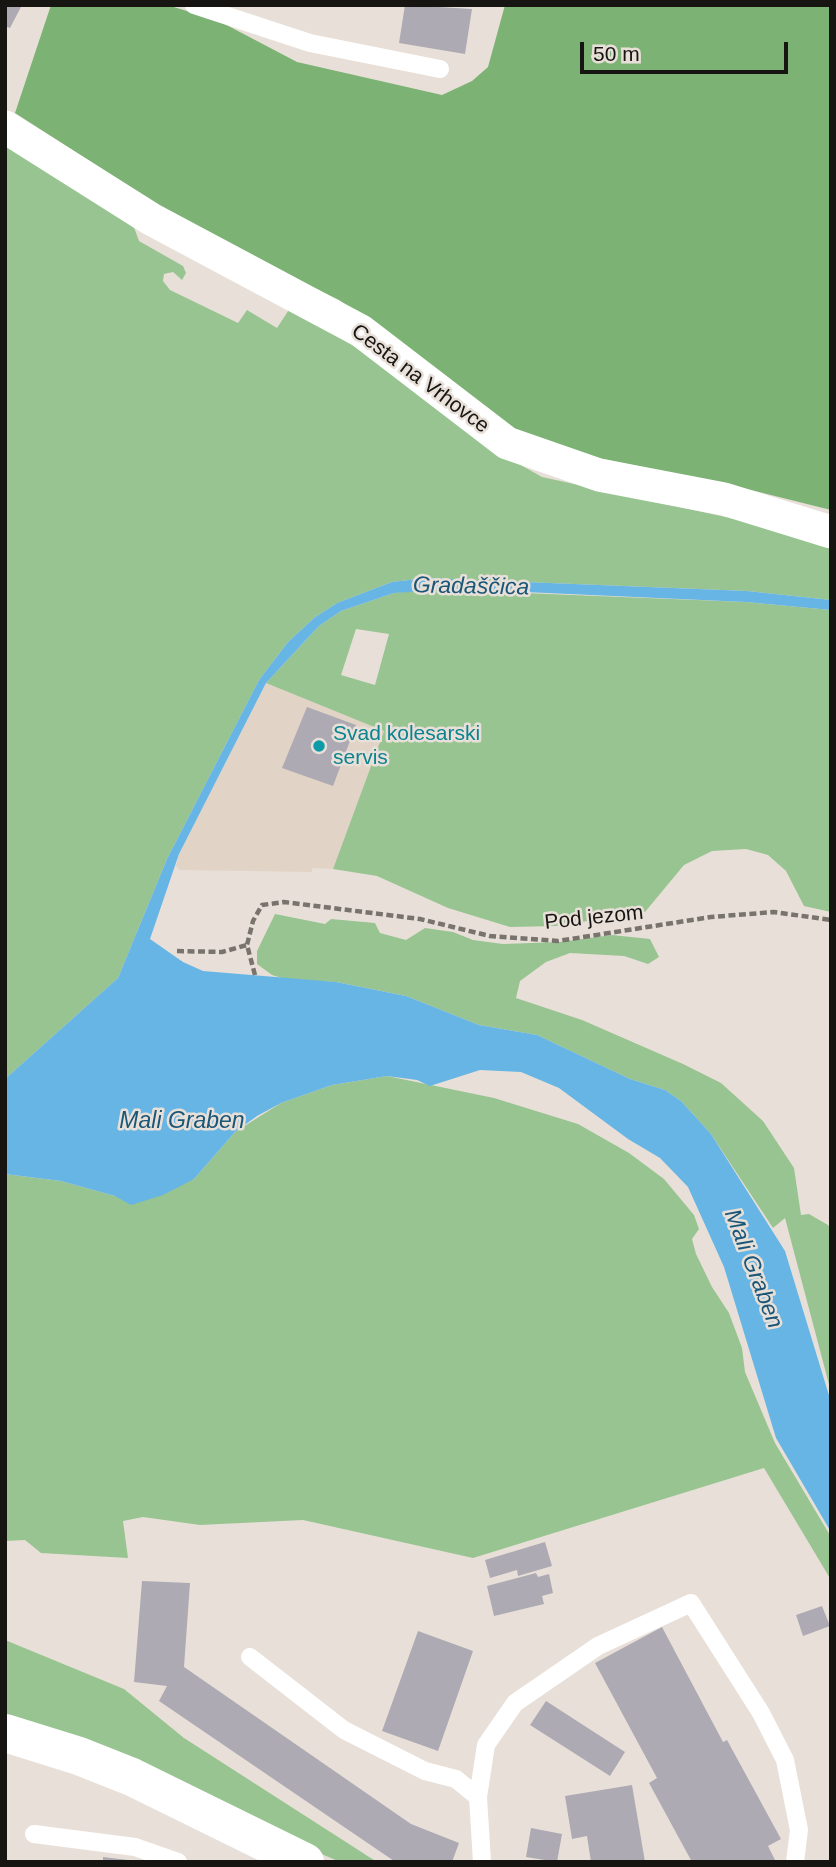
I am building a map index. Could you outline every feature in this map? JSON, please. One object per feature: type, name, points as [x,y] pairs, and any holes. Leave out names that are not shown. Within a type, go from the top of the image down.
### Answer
[{"type":"street","name":"Cesta na Vrhovce","points":[[5,127],[151,219],[360,331],[507,443],[599,475],[724,499],[831,532]]},
{"type":"street","points":[[5,1733],[79,1756],[132,1777],[305,1862]]},
{"type":"lane","points":[[194,5],[310,43],[440,69]]},
{"type":"lane","points":[[482,1862],[478,1797],[486,1745],[514,1703],[598,1646],[691,1603],[761,1713],[785,1760],[799,1830],[795,1862]]},
{"type":"lane","points":[[250,1657],[344,1730],[425,1771],[456,1779],[478,1797]]},
{"type":"lane","points":[[34,1834],[135,1847],[178,1862]]},
{"type":"path","name":"Pod jezom","points":[[247,945],[253,921],[262,905],[284,902],[419,919],[490,936],[558,941],[711,917],[774,912],[831,920]]},
{"type":"path","points":[[177,951],[222,952],[247,945],[255,975]]},
{"type":"shaded area","points":[[266,683],[384,731],[333,869],[312,868],[312,872],[180,870],[176,866],[179,854]]},
{"type":"green space","points":[[51,5],[167,5],[217,20],[297,62],[442,95],[472,81],[488,67],[505,5],[831,5],[831,510],[739,487],[555,449],[515,429],[405,345],[339,300],[248,256],[163,208],[15,113]]},
{"type":"green space","points":[[5,146],[131,219],[139,241],[183,266],[186,273],[182,280],[173,272],[164,274],[163,281],[170,290],[238,323],[247,310],[277,328],[290,308],[369,355],[487,446],[542,477],[831,540],[831,600],[747,591],[426,578],[392,582],[337,603],[314,618],[288,642],[259,680],[167,859],[118,978],[5,1079]]},
{"type":"green space","points":[[425,589],[746,602],[831,610],[831,912],[804,906],[786,871],[768,855],[746,849],[712,851],[684,865],[645,912],[556,926],[510,927],[448,908],[377,876],[333,869],[384,731],[266,683],[319,626],[341,611],[394,593]],"holes":[[[356,629],[389,634],[375,685],[341,675]]]},
{"type":"green space","points":[[275,914],[325,924],[331,919],[375,923],[380,933],[406,940],[425,928],[453,932],[473,940],[503,944],[560,942],[612,935],[650,939],[659,957],[648,964],[624,956],[570,953],[546,962],[520,981],[516,998],[582,1020],[683,1064],[721,1083],[763,1121],[794,1168],[801,1215],[809,1214],[828,1225],[831,1230],[831,1392],[785,1218],[773,1228],[711,1134],[681,1101],[665,1090],[630,1079],[537,1035],[479,1025],[406,996],[336,982],[288,980],[272,975],[257,964],[257,951]]},
{"type":"green space","points":[[387,1076],[494,1098],[578,1124],[629,1153],[664,1179],[694,1215],[699,1229],[692,1239],[696,1254],[712,1287],[729,1313],[742,1348],[745,1372],[775,1443],[831,1537],[831,1580],[764,1468],[473,1558],[303,1520],[200,1525],[143,1517],[123,1521],[128,1558],[41,1553],[25,1540],[5,1541],[5,1174],[61,1181],[115,1196],[194,1179],[235,1132],[281,1103],[332,1085]]},
{"type":"green space","points":[[5,1640],[124,1689],[184,1738],[377,1862],[340,1862],[5,1717]]},
{"type":"water","name":"Mali Graben","points":[[426,578],[747,591],[831,600],[831,610],[746,602],[458,589],[394,593],[341,611],[319,626],[266,683],[179,854],[150,939],[183,962],[203,971],[336,982],[406,996],[479,1025],[537,1035],[630,1079],[665,1090],[681,1101],[711,1134],[785,1251],[831,1402],[831,1532],[776,1438],[724,1267],[688,1187],[660,1158],[628,1139],[559,1088],[521,1072],[480,1070],[430,1086],[417,1080],[387,1076],[332,1085],[281,1103],[257,1116],[235,1132],[194,1179],[163,1195],[131,1205],[115,1196],[61,1181],[5,1174],[5,1079],[118,978],[167,859],[259,680],[288,642],[314,618],[337,603],[392,582]]},
{"type":"building","points":[[5,5],[22,5],[10,28],[5,26]]},
{"type":"building","points":[[405,5],[472,9],[465,54],[399,43]]},
{"type":"building","name":"Svad kolesarski servis","points":[[307,707],[356,725],[333,786],[282,768]]},
{"type":"building","points":[[545,1542],[552,1566],[518,1576],[517,1570],[490,1578],[485,1560]]},
{"type":"building","points":[[536,1573],[538,1577],[549,1574],[553,1593],[542,1596],[544,1604],[494,1616],[487,1586]]},
{"type":"building","points":[[142,1581],[190,1583],[184,1667],[411,1824],[459,1843],[452,1862],[394,1861],[159,1701],[167,1686],[134,1682]]},
{"type":"building","points":[[822,1606],[830,1626],[803,1636],[796,1615]]},
{"type":"building","points":[[662,1627],[723,1742],[727,1740],[781,1839],[768,1846],[775,1860],[772,1862],[692,1862],[649,1783],[657,1778],[595,1663]]},
{"type":"building","points":[[418,1631],[473,1651],[438,1751],[382,1731]]},
{"type":"building","points":[[546,1701],[625,1752],[610,1776],[530,1725]]},
{"type":"building","points":[[632,1785],[645,1862],[591,1862],[587,1836],[572,1839],[565,1796]]},
{"type":"building","points":[[531,1828],[562,1834],[557,1862],[526,1857]]},
{"type":"building","points":[[103,1857],[128,1860],[128,1862],[103,1862]]},
{"type":"place","name":"Svad kolesarski servis","points":[[319,746]]},
{"type":"water label","name":"Gradaščica","points":[[471,587]]}]
